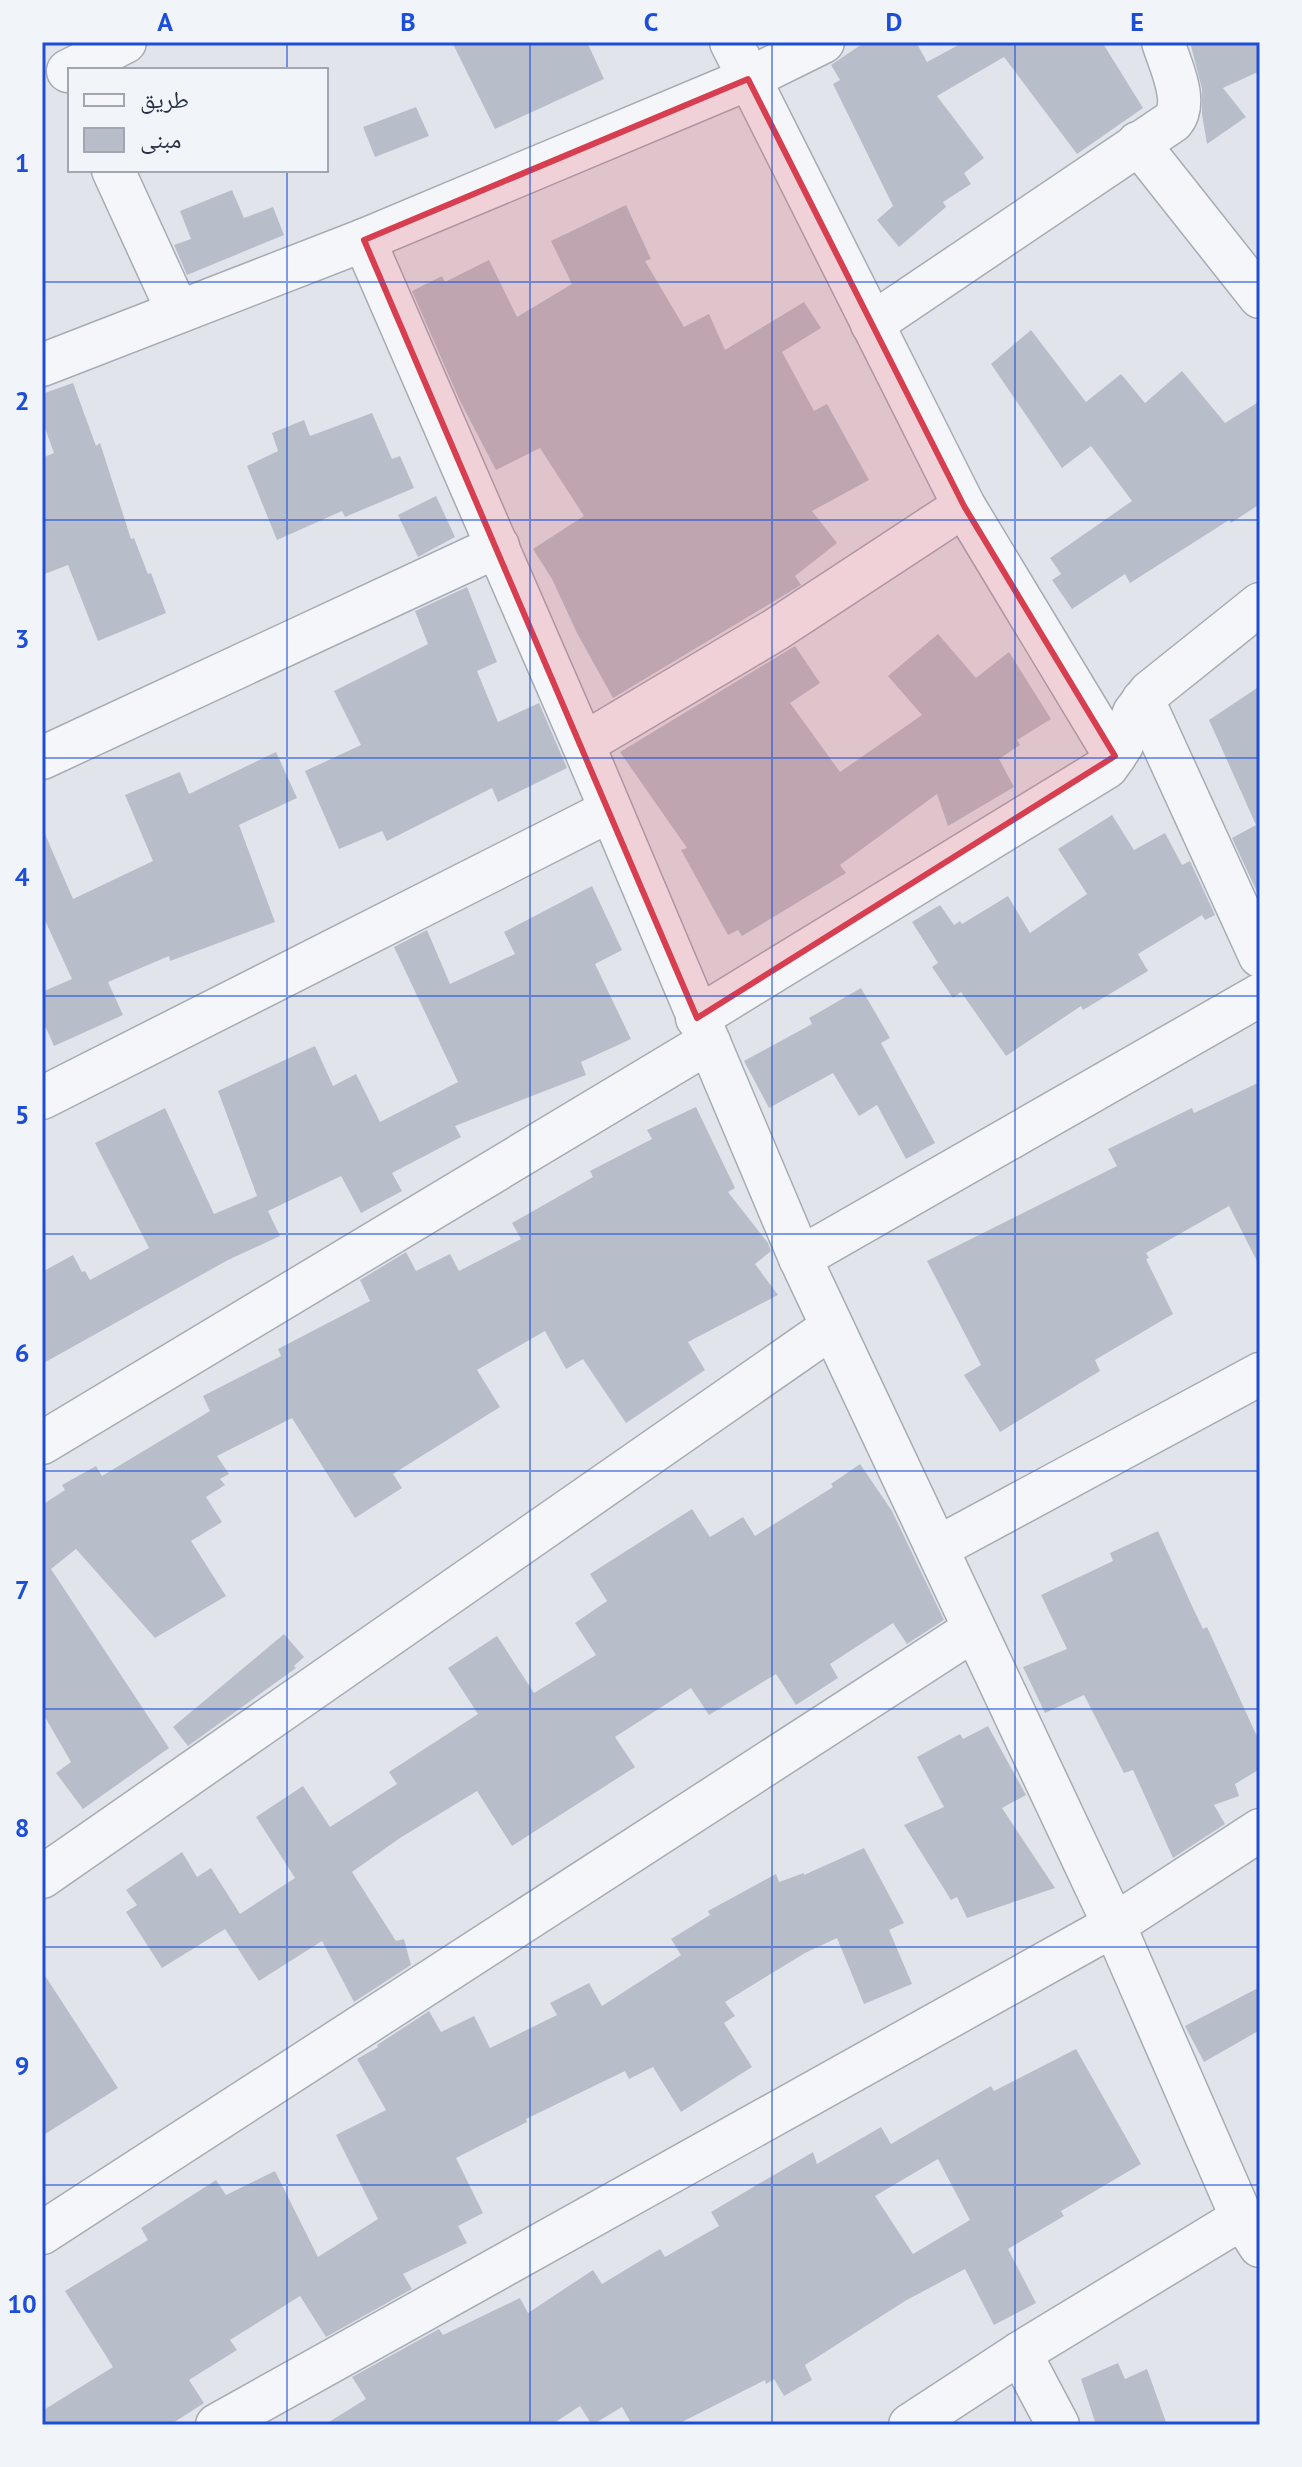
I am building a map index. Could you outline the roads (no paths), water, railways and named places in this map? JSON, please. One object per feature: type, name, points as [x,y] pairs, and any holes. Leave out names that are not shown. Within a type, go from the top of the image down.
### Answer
[{"type":"street","points":[[64,63],[125,42]]},
{"type":"street","points":[[42,365],[364,240],[740,60],[823,42]]},
{"type":"street","points":[[872,324],[1173,121],[1180,112],[1180,102],[1163,42]]},
{"type":"street","points":[[740,60],[964,506],[1115,756]]},
{"type":"street","points":[[1138,143],[1252,271]]},
{"type":"street","points":[[114,172],[178,312]]},
{"type":"street","points":[[364,240],[583,744],[800,1258],[1114,1925],[1251,2232],[1020,2353],[910,2425]]},
{"type":"street","points":[[583,744],[775,630],[964,506]]},
{"type":"street","points":[[42,758],[498,546]]},
{"type":"street","points":[[42,1443],[703,1030],[1107,767],[1122,745],[1134,713],[1143,700],[1260,604]]},
{"type":"street","points":[[1143,700],[1260,956]]},
{"type":"street","points":[[42,1098],[609,811]]},
{"type":"street","points":[[800,1258],[1260,995]]},
{"type":"street","points":[[42,1877],[832,1327]]},
{"type":"street","points":[[937,1548],[1260,1374]]},
{"type":"street","points":[[42,2233],[973,1630]]},
{"type":"street","points":[[217,2425],[1114,1925],[1260,1830]]},
{"type":"street","points":[[1020,2353],[1058,2425]]}]
